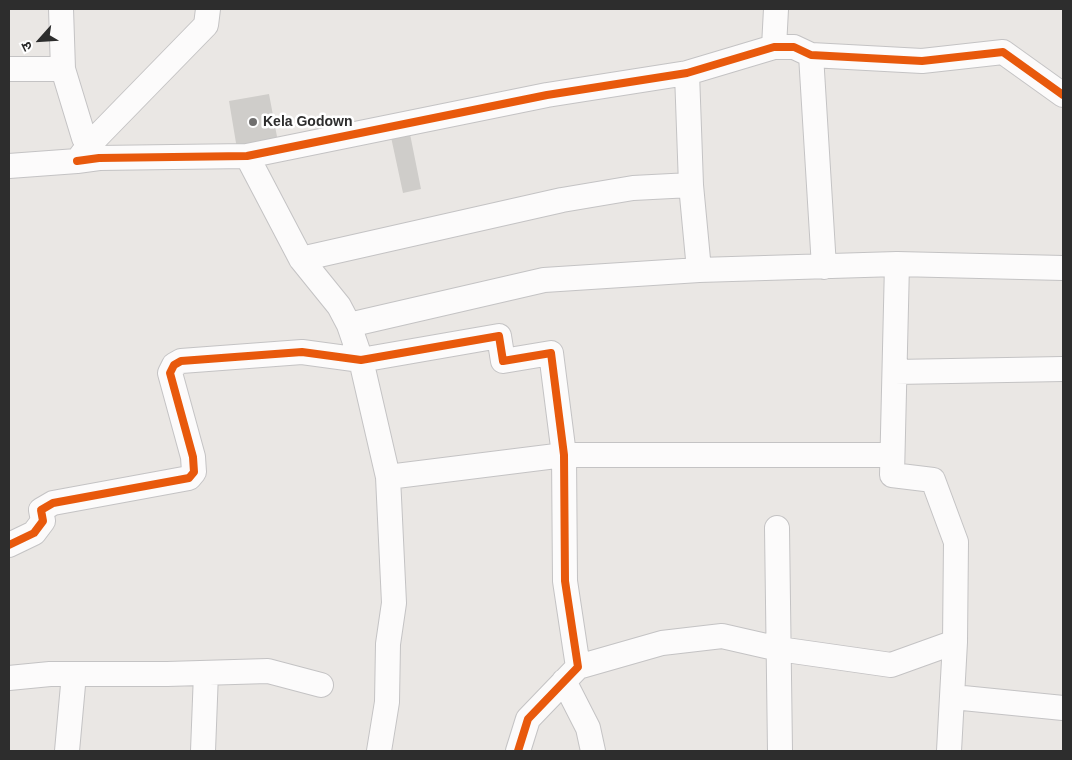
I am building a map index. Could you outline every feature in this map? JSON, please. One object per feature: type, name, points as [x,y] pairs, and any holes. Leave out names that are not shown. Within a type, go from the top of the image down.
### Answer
[{"type":"street","points":[[61,9],[63,69],[88,155]]},
{"type":"street","points":[[88,155],[206,25],[208,9]]},
{"type":"street","points":[[774,47],[776,9]]},
{"type":"street","points":[[9,166],[88,155],[247,156],[547,95],[687,74],[774,47],[794,47],[811,55],[922,61],[1003,52],[1063,95]]},
{"type":"street","points":[[811,55],[824,267]]},
{"type":"street","points":[[9,69],[63,69]]},
{"type":"street","points":[[687,74],[691,185],[700,270]]},
{"type":"street","points":[[247,156],[301,259],[339,306],[349,325],[361,360],[388,477],[394,603],[388,644],[387,702],[379,751]]},
{"type":"street","points":[[301,259],[562,200],[633,188],[691,185]]},
{"type":"street","points":[[897,264],[892,475],[934,480],[956,542],[955,642],[949,751]]},
{"type":"street","points":[[349,325],[544,280],[700,270],[897,264],[1063,268]]},
{"type":"street","points":[[9,545],[34,533],[43,521],[41,510],[53,503],[189,478],[194,472],[193,457],[170,373],[174,365],[181,361],[302,352],[361,360],[499,336],[503,361],[550,353],[564,455],[564,581],[571,674],[594,751]]},
{"type":"street","points":[[895,372],[1063,369]]},
{"type":"street","points":[[388,477],[564,455],[892,455]]},
{"type":"street","points":[[777,528],[780,751]]},
{"type":"street","points":[[518,751],[528,719],[571,674],[662,643],[722,636],[779,650],[891,665],[955,642]]},
{"type":"street","points":[[9,678],[74,674],[268,671],[321,685]]},
{"type":"street","points":[[203,751],[206,673]]},
{"type":"street","points":[[67,751],[74,674]]},
{"type":"street","points":[[953,697],[1063,708]]},
{"type":"building","name":"Kela Godown","points":[[269,94],[278,142],[237,149],[229,101]]},
{"type":"building","points":[[410,134],[421,189],[403,193],[391,137]]},
{"type":"cycle path","points":[[77,161],[99,158],[247,156],[547,95],[687,73],[774,47],[794,47],[811,55],[922,61],[1003,52],[1063,95]]},
{"type":"cycle path","points":[[9,545],[34,533],[43,521],[41,510],[53,503],[189,478],[194,472],[193,457],[170,373],[174,365],[181,361],[302,352],[361,360],[499,336],[503,361],[551,353],[564,455],[565,581],[578,667],[528,719],[518,751]]},
{"type":"place","name":"Kela Godown","points":[[253,122]]}]
